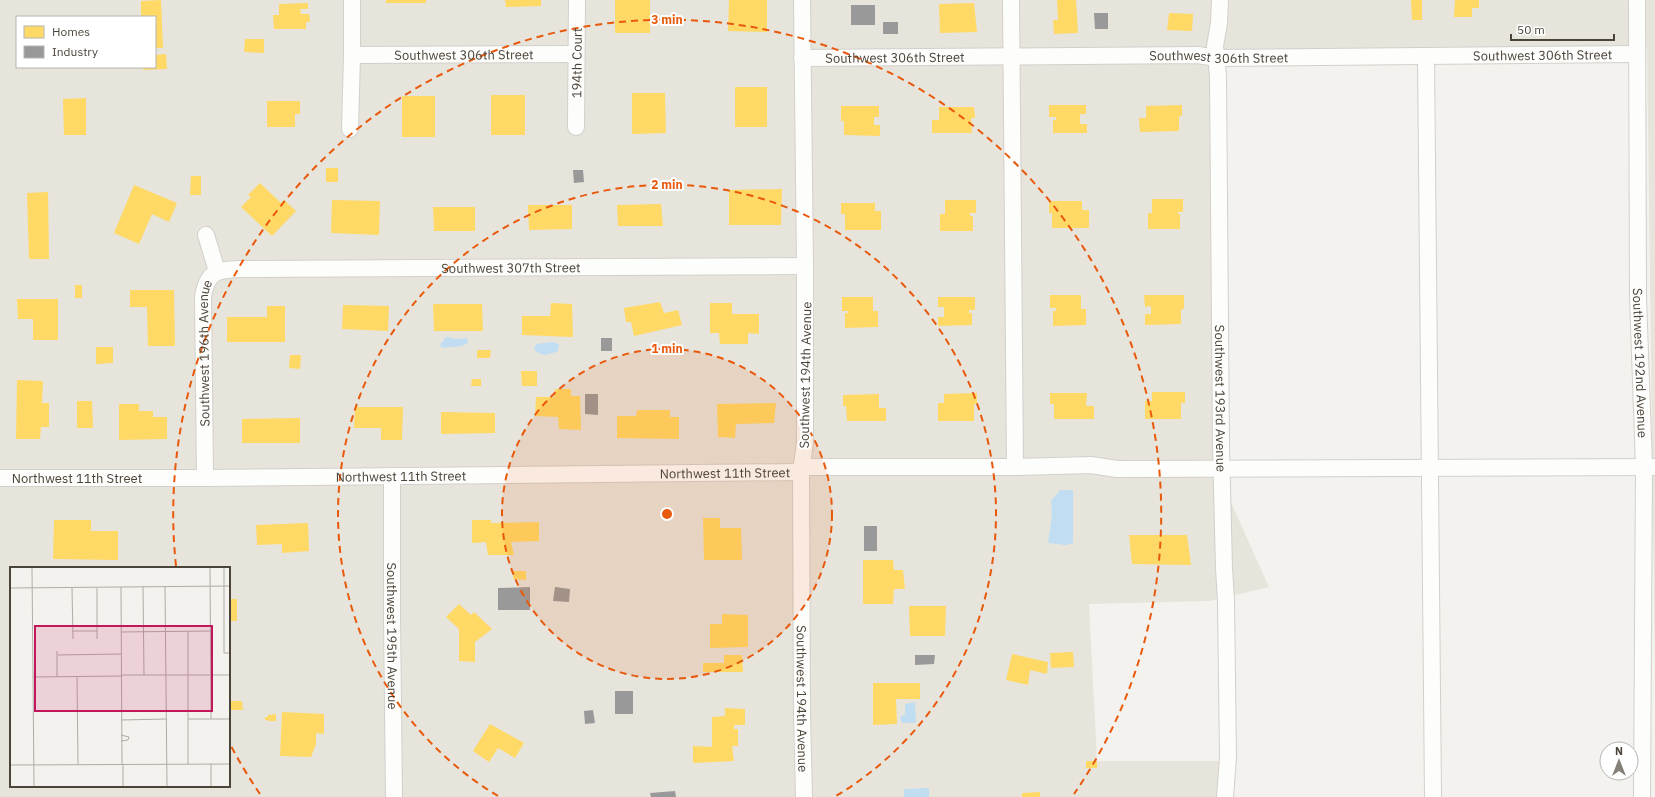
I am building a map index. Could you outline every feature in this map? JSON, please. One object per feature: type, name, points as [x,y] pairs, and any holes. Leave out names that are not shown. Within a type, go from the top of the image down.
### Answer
[{"type":"street","points":[[350,129],[352,0]]},
{"type":"street","name":"194th Court","points":[[576,127],[577,0]]},
{"type":"street","name":"Southwest 194th Avenue","points":[[802,0],[806,266],[806,442],[802,469],[802,715],[804,797]]},
{"type":"street","points":[[1011,0],[1015,467]]},
{"type":"street","name":"Southwest 193rd Avenue","points":[[1220,0],[1219,23],[1215,46],[1218,76],[1221,469],[1227,617],[1228,758],[1225,797]]},
{"type":"street","name":"Southwest 192nd Avenue","points":[[1636,0],[1638,297],[1650,467],[1642,797]]},
{"type":"street","name":"Southwest 306th Street","points":[[352,55],[576,54]]},
{"type":"street","name":"Southwest 306th Street","points":[[802,58],[1198,55],[1216,58],[1636,54]]},
{"type":"street","points":[[1426,56],[1433,797]]},
{"type":"street","name":"Southwest 196th Avenue","points":[[205,478],[203,297],[207,281],[213,273],[217,271],[206,235]]},
{"type":"street","name":"Southwest 307th Street","points":[[217,271],[239,269],[806,266]]},
{"type":"street","name":"Northwest 11th Street","points":[[0,478],[392,476],[1091,465],[1117,469],[1650,467]]},
{"type":"street","name":"Southwest 195th Avenue","points":[[392,476],[394,797]]},
{"type":"shaded area","points":[[0,0],[1655,0],[1655,668],[1647,47],[1224,54],[1229,498],[1269,587],[1210,601],[1089,604],[1097,761],[1231,761],[1232,797],[0,797]]},
{"type":"water","points":[[446,337],[456,339],[467,338],[468,343],[462,346],[442,348],[440,345]]},
{"type":"water","points":[[554,342],[559,345],[558,351],[551,354],[540,354],[534,350],[536,344]]},
{"type":"water","points":[[1060,490],[1073,490],[1073,543],[1066,545],[1048,543],[1052,514],[1051,501]]},
{"type":"water","points":[[915,702],[916,723],[902,723],[900,717],[905,714],[905,704]]},
{"type":"water","points":[[929,788],[929,797],[904,797],[904,789]]},
{"type":"building: Homes","points":[[161,0],[163,48],[156,48],[156,16],[141,16],[141,1]]},
{"type":"building: Homes","points":[[386,0],[426,0],[426,3],[386,3]]},
{"type":"building: Homes","points":[[505,0],[541,0],[541,6],[506,7]]},
{"type":"building: Homes","points":[[615,0],[650,0],[650,33],[615,33]]},
{"type":"building: Homes","points":[[729,0],[767,0],[767,32],[728,31]]},
{"type":"building: Homes","points":[[1057,0],[1076,0],[1078,33],[1054,34],[1053,20],[1058,20]]},
{"type":"building: Homes","points":[[1411,0],[1422,0],[1422,20],[1412,20]]},
{"type":"building: Homes","points":[[1455,0],[1479,0],[1479,8],[1472,8],[1472,17],[1454,17]]},
{"type":"building: Homes","points":[[308,3],[308,9],[300,9],[301,14],[309,14],[310,22],[306,22],[306,29],[274,29],[273,15],[279,15],[279,4]]},
{"type":"building: Homes","points":[[974,3],[977,32],[940,33],[939,4]]},
{"type":"building: Homes","points":[[1169,13],[1193,14],[1192,31],[1167,30]]},
{"type":"building: Homes","points":[[245,39],[264,39],[264,53],[244,52]]},
{"type":"building: Homes","points":[[166,54],[167,69],[143,70],[143,68],[156,68],[156,55]]},
{"type":"building: Homes","points":[[735,87],[767,87],[767,127],[735,127]]},
{"type":"building: Homes","points":[[632,93],[665,93],[666,133],[632,134]]},
{"type":"building: Homes","points":[[491,95],[525,95],[525,135],[491,135]]},
{"type":"building: Homes","points":[[402,96],[435,96],[435,137],[402,137]]},
{"type":"building: Homes","points":[[86,98],[86,135],[64,135],[63,99]]},
{"type":"building: Homes","points":[[267,101],[300,101],[300,114],[295,114],[295,127],[267,127]]},
{"type":"building: Homes","points":[[1049,105],[1086,105],[1086,114],[1080,114],[1080,124],[1087,124],[1087,133],[1053,133],[1053,120],[1056,120],[1056,117],[1049,117]]},
{"type":"building: Homes","points":[[1182,105],[1182,116],[1179,116],[1179,131],[1140,132],[1139,118],[1146,118],[1146,106]]},
{"type":"building: Homes","points":[[841,106],[879,106],[879,117],[874,117],[874,125],[880,125],[880,136],[844,135],[844,121],[841,121]]},
{"type":"building: Homes","points":[[939,107],[974,107],[975,118],[971,118],[972,133],[932,133],[932,120],[939,120]]},
{"type":"building: Homes","points":[[326,168],[338,168],[338,182],[326,182]]},
{"type":"building: Homes","points":[[191,176],[201,176],[201,195],[190,195]]},
{"type":"building: Homes","points":[[260,183],[281,203],[284,200],[296,211],[272,236],[241,207],[251,197],[248,195]]},
{"type":"building: Homes","points":[[134,185],[177,203],[169,222],[152,214],[139,244],[114,233]]},
{"type":"building: Homes","points":[[782,189],[781,225],[729,225],[729,190]]},
{"type":"building: Homes","points":[[48,192],[49,259],[29,259],[27,193]]},
{"type":"building: Homes","points":[[1152,199],[1183,199],[1183,212],[1178,212],[1178,214],[1180,214],[1180,229],[1148,229],[1148,213],[1152,213]]},
{"type":"building: Homes","points":[[332,200],[380,201],[379,235],[331,233]]},
{"type":"building: Homes","points":[[945,200],[976,200],[976,213],[970,213],[970,216],[973,216],[973,231],[940,231],[940,214],[945,214]]},
{"type":"building: Homes","points":[[1049,201],[1082,201],[1082,210],[1089,210],[1089,228],[1052,228],[1052,213],[1049,213]]},
{"type":"building: Homes","points":[[841,203],[875,203],[875,211],[881,211],[881,230],[845,230],[845,214],[841,214]]},
{"type":"building: Homes","points":[[661,204],[663,226],[618,226],[617,205]]},
{"type":"building: Homes","points":[[528,205],[572,205],[572,229],[529,230]]},
{"type":"building: Homes","points":[[433,207],[475,207],[475,231],[434,231]]},
{"type":"building: Homes","points":[[75,285],[82,285],[82,298],[75,298]]},
{"type":"building: Homes","points":[[130,290],[174,290],[175,346],[148,346],[147,307],[130,307]]},
{"type":"building: Homes","points":[[1050,295],[1081,295],[1081,309],[1086,309],[1086,325],[1053,326],[1053,311],[1056,311],[1056,308],[1050,308]]},
{"type":"building: Homes","points":[[1144,295],[1184,295],[1184,309],[1181,309],[1181,324],[1145,325],[1145,314],[1151,314],[1151,306],[1145,307]]},
{"type":"building: Homes","points":[[842,297],[873,297],[873,311],[878,311],[878,327],[845,328],[845,313],[848,313],[848,311],[842,311]]},
{"type":"building: Homes","points":[[938,297],[975,297],[975,310],[969,310],[969,313],[972,313],[972,325],[938,326],[938,317],[944,317],[944,307],[938,307]]},
{"type":"building: Homes","points":[[17,299],[58,299],[58,340],[33,340],[33,319],[18,319]]},
{"type":"building: Homes","points":[[660,302],[664,313],[678,310],[682,325],[634,336],[631,322],[626,322],[624,308]]},
{"type":"building: Homes","points":[[551,303],[572,304],[573,337],[522,335],[522,316],[550,316]]},
{"type":"building: Homes","points":[[710,303],[732,303],[732,314],[759,314],[759,334],[748,333],[748,344],[720,344],[719,333],[710,333]]},
{"type":"building: Homes","points":[[433,304],[482,304],[483,331],[434,331]]},
{"type":"building: Homes","points":[[343,305],[389,306],[388,331],[342,329]]},
{"type":"building: Homes","points":[[267,306],[285,306],[285,342],[227,342],[227,317],[267,317]]},
{"type":"building: Homes","points":[[96,347],[113,347],[113,363],[96,364]]},
{"type":"building: Homes","points":[[477,350],[491,350],[490,358],[477,358]]},
{"type":"building: Homes","points":[[290,355],[301,355],[300,369],[289,368]]},
{"type":"building: Homes","points":[[521,371],[537,371],[537,386],[522,386]]},
{"type":"building: Homes","points":[[472,379],[481,379],[481,386],[471,386]]},
{"type":"building: Homes","points":[[17,380],[43,381],[42,403],[49,403],[49,427],[41,427],[40,439],[16,439]]},
{"type":"building: Homes","points":[[555,389],[571,389],[571,396],[580,396],[581,430],[559,429],[558,417],[535,416],[536,397],[554,397]]},
{"type":"building: Homes","points":[[1152,392],[1185,392],[1185,403],[1181,403],[1181,419],[1145,419],[1145,401],[1152,401]]},
{"type":"building: Homes","points":[[977,393],[977,404],[974,404],[974,421],[938,421],[938,403],[944,403],[944,394]]},
{"type":"building: Homes","points":[[1050,393],[1087,393],[1086,406],[1094,406],[1094,419],[1054,419],[1054,404],[1050,404]]},
{"type":"building: Homes","points":[[879,394],[879,408],[886,408],[886,421],[847,421],[846,406],[843,406],[843,395]]},
{"type":"building: Homes","points":[[77,401],[92,401],[93,428],[77,428]]},
{"type":"building: Homes","points":[[776,403],[774,423],[736,424],[735,438],[718,437],[717,404]]},
{"type":"building: Homes","points":[[119,404],[139,404],[139,411],[153,411],[153,417],[167,417],[167,439],[119,440]]},
{"type":"building: Homes","points":[[355,407],[403,407],[402,440],[381,440],[381,428],[354,428]]},
{"type":"building: Homes","points":[[637,410],[670,410],[670,417],[679,417],[679,439],[617,438],[617,416],[636,416]]},
{"type":"building: Homes","points":[[441,412],[495,413],[495,433],[441,434]]},
{"type":"building: Homes","points":[[300,418],[300,443],[242,443],[242,419]]},
{"type":"building: Homes","points":[[703,518],[720,518],[720,528],[741,528],[742,560],[704,560]]},
{"type":"building: Homes","points":[[54,520],[91,520],[91,531],[118,531],[118,560],[53,559]]},
{"type":"building: Homes","points":[[472,520],[491,520],[491,523],[539,522],[539,541],[511,542],[514,555],[488,555],[486,542],[472,543]]},
{"type":"building: Homes","points":[[308,523],[309,551],[282,553],[282,544],[257,545],[256,525]]},
{"type":"building: Homes","points":[[1129,535],[1187,535],[1191,565],[1132,564]]},
{"type":"building: Homes","points":[[863,560],[893,560],[894,570],[903,570],[905,589],[894,589],[893,604],[863,604]]},
{"type":"building: Homes","points":[[513,571],[526,571],[526,580],[513,579]]},
{"type":"building: Homes","points":[[230,599],[237,599],[237,621],[230,621]]},
{"type":"building: Homes","points":[[459,604],[471,615],[474,612],[492,629],[475,642],[475,662],[459,661],[459,629],[446,617]]},
{"type":"building: Homes","points":[[909,606],[946,606],[945,636],[910,636]]},
{"type":"building: Homes","points":[[722,614],[748,615],[748,647],[710,648],[710,624],[722,624]]},
{"type":"building: Homes","points":[[1073,652],[1074,667],[1051,668],[1050,653]]},
{"type":"building: Homes","points":[[1012,654],[1048,662],[1047,674],[1030,670],[1028,685],[1006,680]]},
{"type":"building: Homes","points":[[724,655],[742,655],[743,672],[703,672],[703,663],[724,663]]},
{"type":"building: Homes","points":[[873,683],[920,683],[920,699],[896,699],[897,724],[873,725]]},
{"type":"building: Homes","points":[[230,698],[231,701],[242,701],[243,710],[231,710],[230,717]]},
{"type":"building: Homes","points":[[725,708],[745,709],[745,725],[734,725],[734,729],[738,729],[738,746],[732,746],[734,761],[693,763],[693,746],[712,747],[712,717],[725,716]]},
{"type":"building: Homes","points":[[282,712],[324,714],[324,734],[316,733],[316,744],[311,757],[280,756]]},
{"type":"building: Homes","points":[[276,714],[276,721],[265,720],[265,717],[268,717],[268,715]]},
{"type":"building: Homes","points":[[490,724],[524,743],[515,758],[498,748],[489,762],[473,751]]},
{"type":"building: Homes","points":[[1086,761],[1097,761],[1097,768],[1086,768]]},
{"type":"building: Homes","points":[[1040,792],[1040,797],[1022,797],[1022,793]]},
{"type":"building: Industry","points":[[851,5],[875,5],[875,25],[851,25]]},
{"type":"building: Industry","points":[[1094,13],[1108,13],[1108,29],[1095,29]]},
{"type":"building: Industry","points":[[883,22],[898,22],[898,34],[883,34]]},
{"type":"building: Industry","points":[[573,170],[583,170],[584,182],[574,183]]},
{"type":"building: Industry","points":[[601,338],[612,338],[612,351],[601,351]]},
{"type":"building: Industry","points":[[585,394],[598,394],[598,415],[585,414]]},
{"type":"building: Industry","points":[[864,526],[877,526],[877,551],[864,551]]},
{"type":"building: Industry","points":[[530,587],[530,610],[498,610],[498,588]]},
{"type":"building: Industry","points":[[555,587],[570,589],[569,602],[553,601]]},
{"type":"building: Industry","points":[[915,655],[935,655],[934,664],[915,665]]},
{"type":"building: Industry","points":[[615,691],[633,691],[633,714],[615,714]]},
{"type":"building: Industry","points":[[593,710],[595,723],[585,724],[584,711]]},
{"type":"building: Industry","points":[[675,791],[676,797],[651,797],[650,793]]}]
